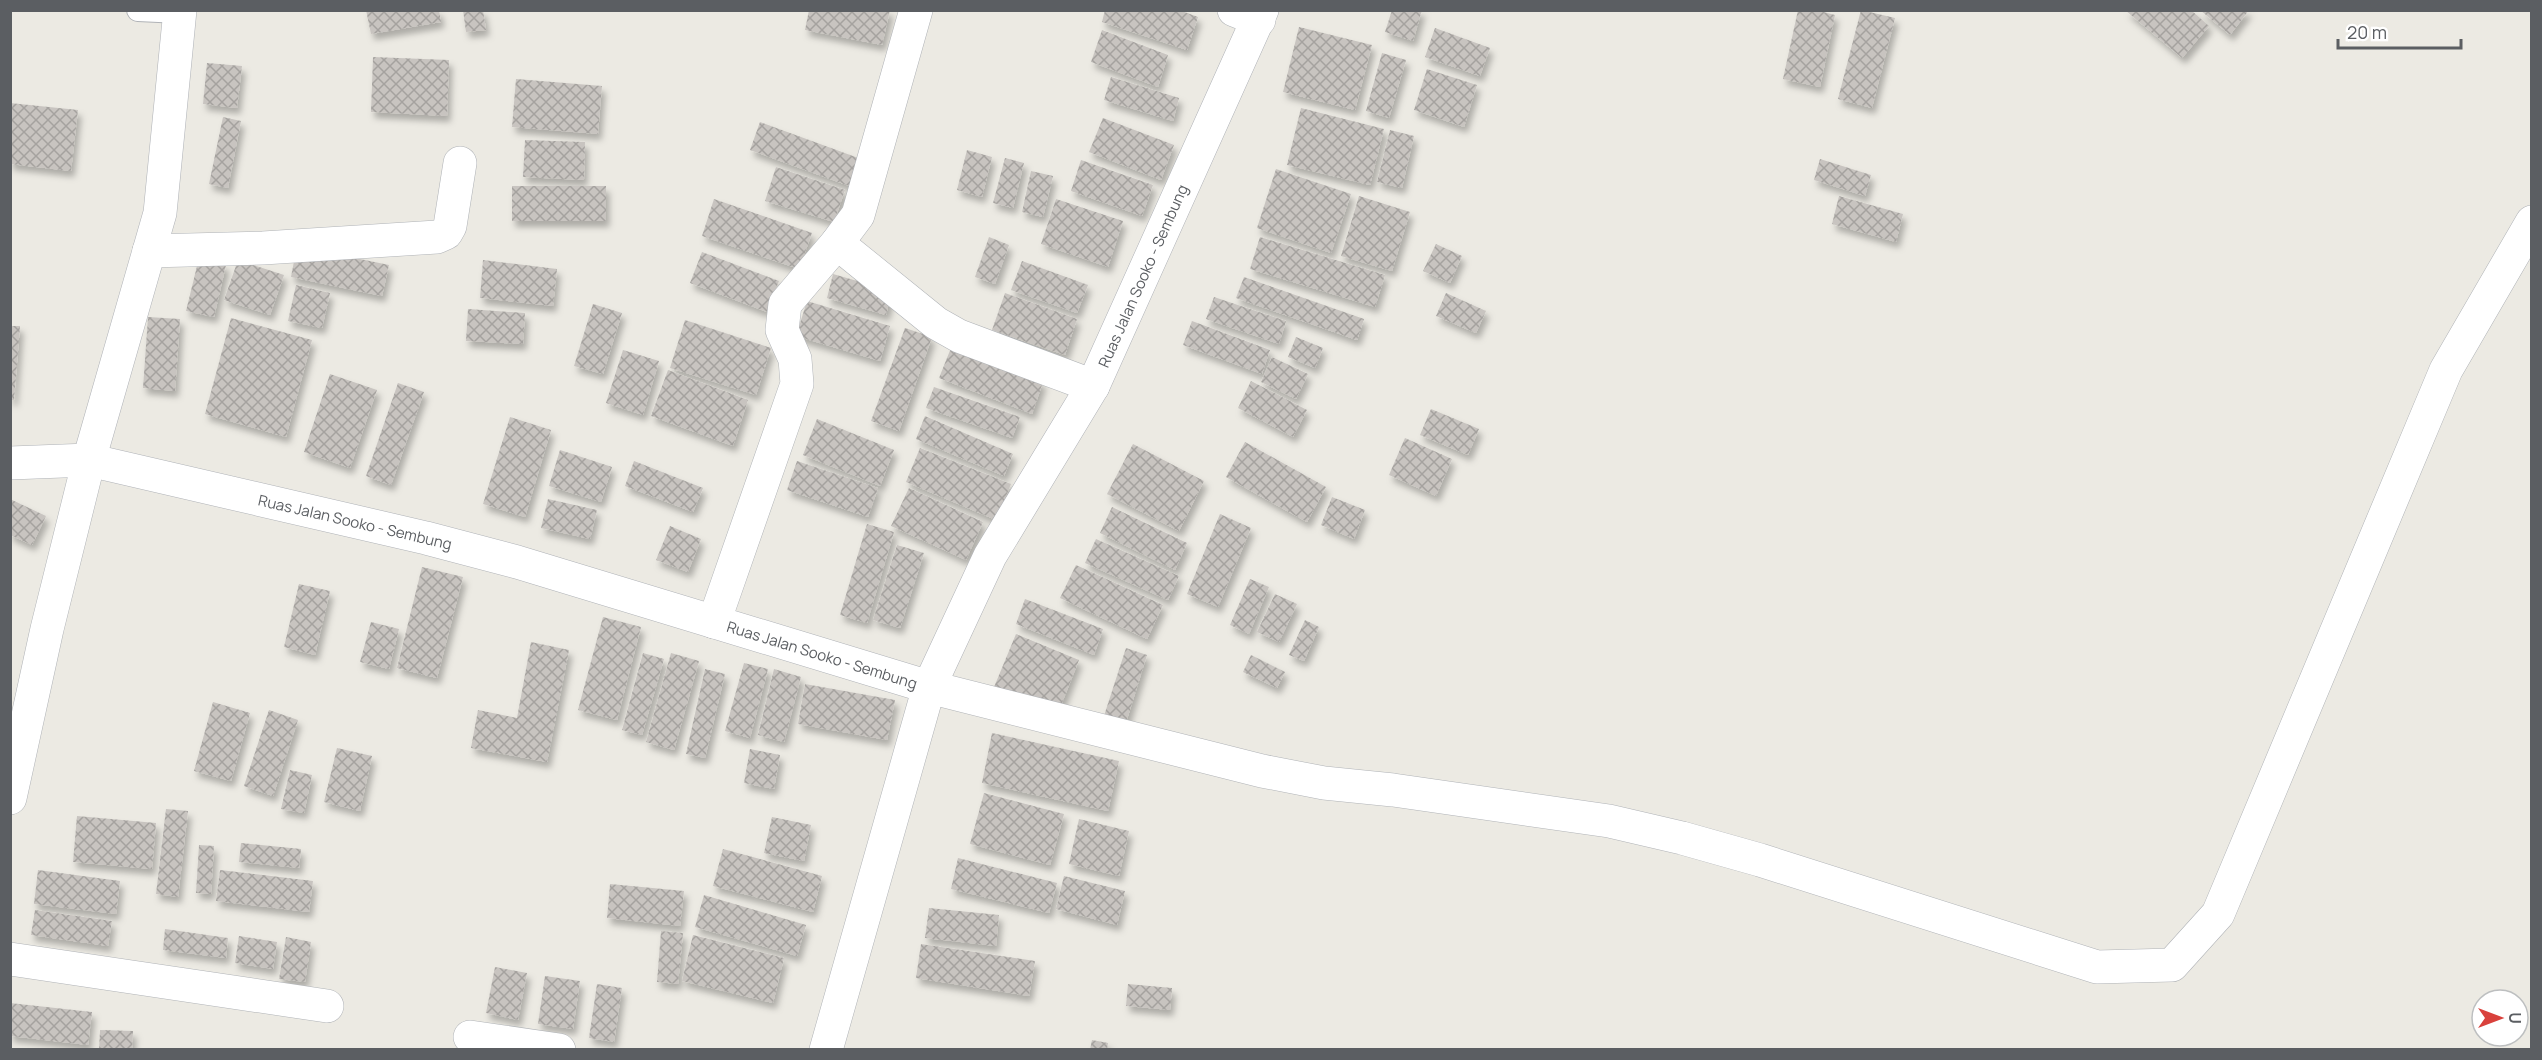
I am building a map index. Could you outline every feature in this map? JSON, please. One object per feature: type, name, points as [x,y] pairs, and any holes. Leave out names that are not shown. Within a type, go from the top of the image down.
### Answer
[{"type":"street","points":[[714,622],[797,384],[797,369],[782,330],[785,304],[858,215],[916,10]]},
{"type":"street","points":[[10,798],[47,629],[89,460],[160,213],[180,11]]},
{"type":"street","name":"Ruas Jalan Sooko - Sembung","points":[[10,463],[89,460],[448,544],[928,687],[990,556],[1093,386],[1252,14]]},
{"type":"street","points":[[149,251],[263,248],[437,237],[446,232],[450,226],[460,163]]},
{"type":"street","points":[[826,1050],[928,687],[1262,771],[1324,783],[1393,790],[1609,821],[1682,838],[1760,860],[2097,967],[2172,965],[2218,914],[2446,370],[2532,222]]},
{"type":"street","points":[[837,243],[944,327],[959,336],[1093,386]]},
{"type":"street","points":[[10,959],[327,1006]]},
{"type":"street","points":[[470,1036],[559,1050]]},
{"type":"lane","points":[[138,10],[180,11]]},
{"type":"building","points":[[366,10],[439,10],[441,22],[371,34]]},
{"type":"building","points":[[463,10],[483,10],[486,30],[466,32]]},
{"type":"building","points":[[809,10],[890,10],[882,45],[805,30]]},
{"type":"building","points":[[1105,10],[1179,10],[1198,17],[1187,50],[1102,22]]},
{"type":"building","points":[[1392,10],[1422,10],[1413,41],[1385,32]]},
{"type":"building","points":[[1798,10],[1816,10],[1835,15],[1820,87],[1783,79]]},
{"type":"building","points":[[1861,10],[1895,18],[1872,108],[1838,99]]},
{"type":"building","points":[[2125,10],[2191,10],[2209,26],[2182,58]]},
{"type":"building","points":[[2200,10],[2249,10],[2230,35]]},
{"type":"building","points":[[1299,27],[1372,45],[1355,110],[1283,92]]},
{"type":"building","points":[[1435,28],[1490,48],[1480,76],[1425,57]]},
{"type":"building","points":[[1102,30],[1168,55],[1158,87],[1091,62]]},
{"type":"building","points":[[1382,53],[1406,60],[1389,118],[1366,111]]},
{"type":"building","points":[[373,57],[449,60],[447,116],[371,112]]},
{"type":"building","points":[[207,63],[242,66],[237,108],[203,104]]},
{"type":"building","points":[[1427,69],[1477,85],[1464,127],[1414,110]]},
{"type":"building","points":[[1111,77],[1179,98],[1173,121],[1104,100]]},
{"type":"building","points":[[516,79],[602,86],[598,134],[512,127]]},
{"type":"building","points":[[10,103],[78,110],[71,171],[10,164]]},
{"type":"building","points":[[1301,108],[1384,129],[1370,185],[1287,165]]},
{"type":"building","points":[[223,117],[241,121],[228,188],[209,184]]},
{"type":"building","points":[[1103,118],[1174,145],[1161,180],[1089,152]]},
{"type":"building","points":[[760,122],[861,159],[852,187],[750,150]]},
{"type":"building","points":[[1390,130],[1414,136],[1402,188],[1377,182]]},
{"type":"building","points":[[525,140],[585,142],[584,180],[523,177]]},
{"type":"building","points":[[967,150],[992,157],[982,197],[957,190]]},
{"type":"building","points":[[1005,158],[1024,163],[1013,208],[993,203]]},
{"type":"building","points":[[1820,159],[1871,175],[1865,196],[1814,180]]},
{"type":"building","points":[[1081,160],[1153,185],[1142,216],[1071,191]]},
{"type":"building","points":[[776,167],[845,190],[834,222],[765,201]]},
{"type":"building","points":[[1276,169],[1351,194],[1331,253],[1257,228]]},
{"type":"building","points":[[1031,171],[1053,176],[1043,217],[1022,212]]},
{"type":"building","points":[[512,186],[606,186],[606,221],[512,221]]},
{"type":"building","points":[[1359,196],[1410,212],[1392,271],[1341,256]]},
{"type":"building","points":[[1839,196],[1903,214],[1896,242],[1832,224]]},
{"type":"building","points":[[714,199],[812,233],[799,269],[702,236]]},
{"type":"building","points":[[1056,199],[1123,221],[1108,267],[1041,244]]},
{"type":"building","points":[[989,237],[1009,245],[995,284],[975,277]]},
{"type":"building","points":[[1260,237],[1385,275],[1375,307],[1250,269]]},
{"type":"building","points":[[1436,244],[1462,256],[1450,283],[1423,271]]},
{"type":"building","points":[[297,246],[389,265],[382,296],[291,277]]},
{"type":"building","points":[[702,252],[779,281],[767,312],[690,283]]},
{"type":"building","points":[[199,258],[226,265],[214,317],[186,311]]},
{"type":"building","points":[[238,260],[284,275],[270,315],[224,300]]},
{"type":"building","points":[[483,260],[557,269],[553,306],[480,298]]},
{"type":"building","points":[[1022,261],[1088,285],[1077,313],[1011,290]]},
{"type":"building","points":[[833,274],[892,291],[886,315],[827,298]]},
{"type":"building","points":[[1244,277],[1364,319],[1357,340],[1236,298]]},
{"type":"building","points":[[296,285],[330,293],[322,328],[288,321]]},
{"type":"building","points":[[1005,293],[1077,319],[1065,355],[992,330]]},
{"type":"building","points":[[1446,293],[1486,311],[1476,333],[1436,316]]},
{"type":"building","points":[[1214,297],[1286,321],[1279,344],[1206,319]]},
{"type":"building","points":[[807,301],[890,326],[880,361],[796,336]]},
{"type":"building","points":[[593,304],[622,313],[603,374],[574,366]]},
{"type":"building","points":[[468,309],[525,313],[523,344],[466,341]]},
{"type":"building","points":[[148,317],[180,319],[175,391],[143,388]]},
{"type":"building","points":[[231,318],[312,340],[286,437],[205,414]]},
{"type":"building","points":[[685,320],[771,348],[756,395],[670,368]]},
{"type":"building","points":[[1192,321],[1270,350],[1262,374],[1183,345]]},
{"type":"building","points":[[10,326],[20,326],[14,400],[10,400]]},
{"type":"building","points":[[905,328],[932,337],[899,431],[871,421]]},
{"type":"building","points":[[1296,337],[1323,348],[1315,368],[1288,357]]},
{"type":"building","points":[[951,348],[1043,382],[1032,414],[939,378]]},
{"type":"building","points":[[623,350],[659,361],[643,415],[606,403]]},
{"type":"building","points":[[1272,357],[1308,374],[1296,399],[1261,382]]},
{"type":"building","points":[[668,370],[748,400],[733,446],[651,416]]},
{"type":"building","points":[[330,374],[377,390],[350,468],[304,452]]},
{"type":"building","points":[[1251,381],[1307,410],[1293,437],[1238,408]]},
{"type":"building","points":[[398,383],[424,392],[391,485],[366,476]]},
{"type":"building","points":[[934,387],[1020,417],[1012,438],[926,408]]},
{"type":"building","points":[[1431,409],[1479,429],[1468,455],[1420,435]]},
{"type":"building","points":[[925,416],[1013,454],[1004,476],[916,439]]},
{"type":"building","points":[[510,417],[551,430],[525,517],[483,504]]},
{"type":"building","points":[[817,419],[894,450],[880,486],[803,455]]},
{"type":"building","points":[[1405,438],[1452,459],[1436,496],[1389,475]]},
{"type":"building","points":[[1245,442],[1326,487],[1307,522],[1226,477]]},
{"type":"building","points":[[1133,444],[1204,481],[1179,531],[1107,494]]},
{"type":"building","points":[[920,448],[1011,484],[996,520],[906,482]]},
{"type":"building","points":[[560,450],[612,467],[601,502],[549,486]]},
{"type":"building","points":[[634,461],[703,488],[693,512],[625,486]]},
{"type":"building","points":[[797,461],[878,488],[868,517],[787,490]]},
{"type":"building","points":[[909,488],[983,522],[966,560],[891,526]]},
{"type":"building","points":[[1332,497],[1365,510],[1354,539],[1321,525]]},
{"type":"building","points":[[10,499],[46,516],[32,545],[10,535]]},
{"type":"building","points":[[548,499],[597,510],[590,539],[541,528]]},
{"type":"building","points":[[1112,507],[1187,543],[1175,570],[1100,533]]},
{"type":"building","points":[[1220,514],[1251,528],[1218,607],[1187,594]]},
{"type":"building","points":[[867,524],[894,532],[867,623],[840,615]]},
{"type":"building","points":[[670,526],[701,539],[688,572],[656,560]]},
{"type":"building","points":[[1096,539],[1179,576],[1168,600],[1085,563]]},
{"type":"building","points":[[897,545],[924,553],[900,628],[873,620]]},
{"type":"building","points":[[1076,565],[1163,605],[1147,639],[1060,598]]},
{"type":"building","points":[[422,567],[463,577],[437,678],[397,668]]},
{"type":"building","points":[[1250,579],[1269,587],[1249,634],[1230,625]]},
{"type":"building","points":[[299,584],[330,591],[315,655],[284,647]]},
{"type":"building","points":[[1275,594],[1297,604],[1279,642],[1257,632]]},
{"type":"building","points":[[1025,599],[1103,629],[1094,655],[1016,624]]},
{"type":"building","points":[[603,617],[641,627],[617,720],[578,710]]},
{"type":"building","points":[[1305,620],[1319,627],[1304,661],[1289,655]]},
{"type":"building","points":[[371,622],[399,629],[389,669],[360,662]]},
{"type":"building","points":[[1016,634],[1079,660],[1056,718],[992,692]]},
{"type":"building","points":[[531,642],[569,650],[547,762],[471,748],[478,710],[517,718]]},
{"type":"building","points":[[1126,648],[1147,655],[1124,729],[1102,722]]},
{"type":"building","points":[[643,653],[664,659],[642,735],[622,730]]},
{"type":"building","points":[[671,653],[699,661],[674,750],[646,742]]},
{"type":"building","points":[[1251,655],[1285,672],[1277,688],[1243,672]]},
{"type":"building","points":[[744,663],[768,669],[750,738],[725,731]]},
{"type":"building","points":[[705,669],[725,674],[705,758],[686,754]]},
{"type":"building","points":[[774,669],[801,677],[784,742],[758,735]]},
{"type":"building","points":[[805,684],[895,700],[887,740],[798,724]]},
{"type":"building","points":[[213,702],[250,713],[231,781],[194,771]]},
{"type":"building","points":[[269,710],[298,720],[273,796],[244,786]]},
{"type":"building","points":[[992,733],[1119,761],[1108,811],[982,783]]},
{"type":"building","points":[[337,748],[372,756],[360,811],[324,802]]},
{"type":"building","points":[[750,749],[780,755],[774,789],[744,783]]},
{"type":"building","points":[[290,770],[312,775],[304,813],[281,809]]},
{"type":"building","points":[[984,793],[1064,814],[1050,865],[970,844]]},
{"type":"building","points":[[166,809],[188,811],[178,897],[156,894]]},
{"type":"building","points":[[77,816],[156,823],[152,869],[73,862]]},
{"type":"building","points":[[772,817],[811,825],[804,861],[764,853]]},
{"type":"building","points":[[1079,819],[1129,831],[1119,876],[1069,864]]},
{"type":"building","points":[[241,843],[301,849],[299,868],[239,862]]},
{"type":"building","points":[[199,845],[214,846],[211,894],[196,893]]},
{"type":"building","points":[[723,849],[822,876],[813,912],[713,886]]},
{"type":"building","points":[[958,858],[1057,883],[1049,913],[951,889]]},
{"type":"building","points":[[38,870],[120,881],[116,914],[34,904]]},
{"type":"building","points":[[220,870],[313,881],[309,912],[216,901]]},
{"type":"building","points":[[1064,876],[1125,891],[1117,925],[1056,909]]},
{"type":"building","points":[[610,884],[684,891],[680,926],[607,918]]},
{"type":"building","points":[[704,895],[806,925],[797,956],[695,927]]},
{"type":"building","points":[[929,908],[999,915],[996,946],[925,938]]},
{"type":"building","points":[[35,910],[112,921],[108,946],[31,935]]},
{"type":"building","points":[[165,929],[228,938],[226,958],[163,950]]},
{"type":"building","points":[[661,931],[683,933],[678,984],[657,982]]},
{"type":"building","points":[[693,935],[784,958],[773,1003],[682,981]]},
{"type":"building","points":[[239,936],[277,942],[273,969],[235,963]]},
{"type":"building","points":[[286,937],[311,942],[305,982],[279,979]]},
{"type":"building","points":[[921,944],[1035,961],[1029,996],[916,978]]},
{"type":"building","points":[[495,967],[527,973],[518,1020],[486,1013]]},
{"type":"building","points":[[545,976],[580,981],[573,1029],[538,1024]]},
{"type":"building","points":[[597,984],[622,988],[614,1042],[589,1038]]},
{"type":"building","points":[[1128,984],[1172,988],[1170,1010],[1126,1006]]},
{"type":"building","points":[[10,1003],[92,1012],[88,1045],[10,1036]]},
{"type":"building","points":[[100,1030],[133,1031],[132,1050],[99,1050]]},
{"type":"building","points":[[1092,1040],[1108,1043],[1107,1050],[1090,1050]]}]
